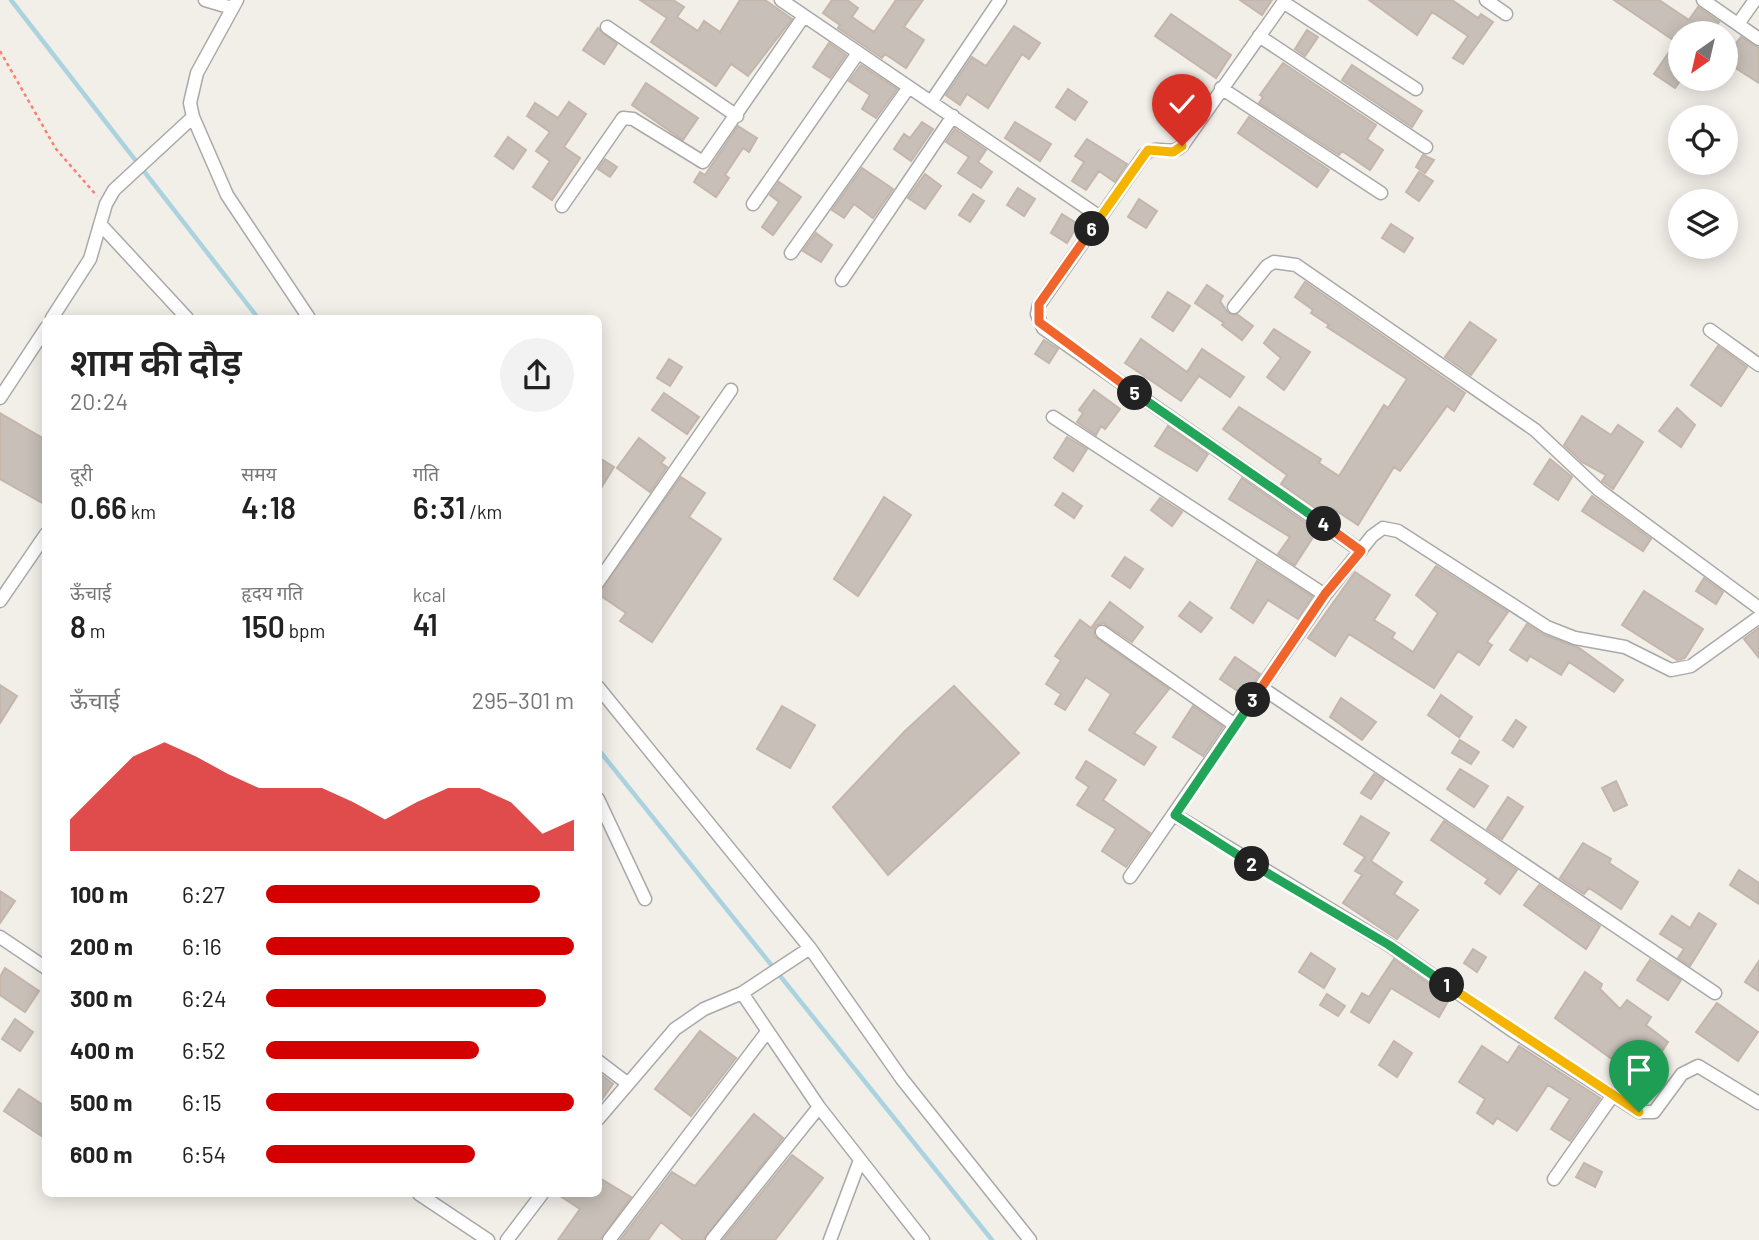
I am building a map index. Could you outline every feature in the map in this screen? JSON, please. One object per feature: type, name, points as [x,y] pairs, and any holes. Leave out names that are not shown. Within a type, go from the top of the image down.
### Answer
[{"type":"street","points":[[205,0],[235,4],[197,73],[190,103],[193,117],[227,195],[307,315]]},
{"type":"street","points":[[781,0],[1100,217]]},
{"type":"street","points":[[931,102],[999,0]]},
{"type":"street","points":[[1486,0],[1506,14]]},
{"type":"street","points":[[1703,0],[1734,21]]},
{"type":"street","points":[[1755,0],[1738,24],[1759,39]]},
{"type":"street","points":[[1361,551],[1039,322],[1039,304],[1148,150],[1173,152],[1182,146],[1284,1],[1416,89]]},
{"type":"street","points":[[562,206],[624,118],[632,120],[703,162],[804,16]]},
{"type":"street","points":[[607,27],[737,116]]},
{"type":"street","points":[[1259,36],[1426,146]]},
{"type":"street","points":[[753,204],[858,53]]},
{"type":"street","points":[[791,253],[909,87]]},
{"type":"street","points":[[1221,88],[1381,193]]},
{"type":"street","points":[[842,280],[953,116]]},
{"type":"street","points":[[54,315],[86,265],[106,204],[121,180],[193,117]]},
{"type":"street","points":[[101,225],[184,315]]},
{"type":"street","points":[[1234,307],[1267,266],[1274,262],[1296,265],[1535,430],[1598,490],[1759,608]]},
{"type":"street","points":[[1710,330],[1759,365]]},
{"type":"street","points":[[0,398],[42,334]]},
{"type":"street","points":[[602,576],[731,390]]},
{"type":"street","points":[[1053,417],[1325,594]]},
{"type":"street","points":[[1130,877],[1325,594],[1377,531],[1390,528],[1398,531],[1547,627],[1575,638],[1625,647],[1671,670],[1691,666],[1759,617]]},
{"type":"street","points":[[0,601],[42,540]]},
{"type":"street","points":[[1102,632],[1235,724]]},
{"type":"street","points":[[1262,688],[1715,993]]},
{"type":"street","points":[[602,692],[810,948],[869,1028],[902,1079],[1030,1240]]},
{"type":"street","points":[[602,808],[645,899]]},
{"type":"street","points":[[1175,815],[1389,945],[1513,1031],[1639,1112],[1649,1114],[1658,1107],[1682,1074],[1698,1066],[1759,1103]]},
{"type":"street","points":[[0,937],[42,965]]},
{"type":"street","points":[[602,1114],[675,1029],[704,1009],[742,993],[810,948]]},
{"type":"street","points":[[742,993],[819,1107],[923,1240]]},
{"type":"street","points":[[609,1240],[767,1032]]},
{"type":"street","points":[[602,1064],[627,1083]]},
{"type":"street","points":[[1554,1180],[1613,1095]]},
{"type":"street","points":[[712,1240],[819,1107]]},
{"type":"street","points":[[830,1240],[860,1160]]},
{"type":"street","points":[[424,1197],[488,1240]]},
{"type":"street","points":[[507,1240],[540,1197]]},
{"type":"path","points":[[0,51],[55,149],[82,182],[106,204]]},
{"type":"building","points":[[640,0],[673,0],[684,7],[677,17],[698,31],[704,21],[720,32],[740,0],[765,0],[792,19],[748,76],[731,64],[716,86],[651,42],[667,18]]},
{"type":"building","points":[[832,0],[847,0],[858,8],[852,17],[874,32],[896,0],[923,0],[904,27],[924,40],[906,68],[885,54],[882,58],[838,28],[840,25],[823,13]]},
{"type":"building","points":[[1240,0],[1272,0],[1262,15]]},
{"type":"building","points":[[1369,0],[1452,0],[1478,18],[1481,14],[1493,22],[1463,64],[1453,58],[1468,36],[1432,12],[1417,35]]},
{"type":"building","points":[[1614,0],[1659,0],[1689,20],[1698,7],[1718,21],[1668,21],[1668,37]]},
{"type":"building","points":[[1171,14],[1231,55],[1216,78],[1155,36]]},
{"type":"building","points":[[1014,26],[1040,43],[1029,59],[1022,54],[988,108],[967,94],[960,105],[946,95],[972,57],[986,66]]},
{"type":"building","points":[[598,28],[617,44],[604,64],[583,50]]},
{"type":"building","points":[[1307,30],[1318,37],[1305,56],[1295,49]]},
{"type":"building","points":[[1741,37],[1759,48],[1759,83],[1738,70],[1738,41]]},
{"type":"building","points":[[829,43],[846,55],[830,78],[813,67]]},
{"type":"building","points":[[1668,54],[1668,83],[1654,74]]},
{"type":"building","points":[[1283,63],[1376,125],[1367,139],[1383,150],[1370,170],[1342,151],[1339,155],[1259,103],[1263,97],[1260,95]]},
{"type":"building","points":[[861,65],[897,89],[876,118],[862,109],[870,95],[849,81]]},
{"type":"building","points":[[1352,65],[1422,111],[1412,127],[1342,80]]},
{"type":"building","points":[[646,83],[698,118],[683,140],[632,105]]},
{"type":"building","points":[[1068,89],[1087,102],[1075,120],[1056,107]]},
{"type":"building","points":[[569,102],[586,114],[564,147],[580,158],[552,200],[533,187],[550,161],[536,151],[550,132],[527,116],[535,103],[558,118]]},
{"type":"building","points":[[1249,117],[1329,170],[1317,187],[1238,133]]},
{"type":"building","points":[[922,122],[933,129],[911,161],[894,149],[904,134],[910,138]]},
{"type":"building","points":[[1015,122],[1051,144],[1040,161],[1005,138]]},
{"type":"building","points":[[738,126],[757,138],[749,152],[743,148],[725,175],[729,178],[716,197],[694,182],[700,172],[705,175]]},
{"type":"building","points":[[955,129],[986,150],[978,162],[992,172],[981,188],[958,173],[969,157],[946,142]]},
{"type":"building","points":[[508,137],[526,150],[513,169],[495,156]]},
{"type":"building","points":[[1087,139],[1127,164],[1115,182],[1099,171],[1086,190],[1072,181],[1084,162],[1075,156]]},
{"type":"building","points":[[1423,155],[1434,160],[1425,173],[1416,167]]},
{"type":"building","points":[[605,159],[617,167],[610,177],[598,169]]},
{"type":"building","points":[[862,168],[893,189],[873,218],[854,204],[844,218],[832,210]]},
{"type":"building","points":[[1419,172],[1433,181],[1419,201],[1406,192]]},
{"type":"building","points":[[925,174],[941,186],[925,209],[908,198]]},
{"type":"building","points":[[779,182],[801,197],[773,235],[762,227],[779,202],[770,195]]},
{"type":"building","points":[[1018,188],[1035,199],[1024,216],[1007,205]]},
{"type":"building","points":[[973,194],[984,201],[970,222],[959,215]]},
{"type":"building","points":[[1139,199],[1157,211],[1146,228],[1128,217]]},
{"type":"building","points":[[1062,214],[1078,224],[1067,243],[1051,233]]},
{"type":"building","points":[[1391,224],[1413,238],[1404,252],[1382,238]]},
{"type":"building","points":[[816,233],[832,245],[821,262],[803,251]]},
{"type":"building","points":[[1305,282],[1465,393],[1454,411],[1447,406],[1400,471],[1394,467],[1358,525],[1332,508],[1327,517],[1281,484],[1287,475],[1223,429],[1239,407],[1321,459],[1319,463],[1339,476],[1384,405],[1388,408],[1407,379],[1327,327],[1329,325],[1311,313],[1313,310],[1295,297]]},
{"type":"building","points":[[1207,285],[1223,296],[1220,301],[1228,313],[1238,315],[1253,326],[1242,340],[1222,325],[1224,323],[1195,303]]},
{"type":"building","points":[[1168,292],[1190,306],[1173,331],[1152,317]]},
{"type":"building","points":[[1470,322],[1496,340],[1471,375],[1445,357]]},
{"type":"building","points":[[1274,329],[1310,352],[1284,390],[1267,377],[1281,358],[1264,343]]},
{"type":"building","points":[[1141,339],[1187,372],[1202,349],[1244,377],[1230,397],[1199,376],[1181,401],[1125,363]]},
{"type":"building","points":[[1044,340],[1058,349],[1049,363],[1035,354]]},
{"type":"building","points":[[1718,346],[1747,367],[1721,406],[1691,385]]},
{"type":"building","points":[[669,359],[682,367],[670,386],[657,378]]},
{"type":"building","points":[[1094,390],[1120,409],[1105,429],[1101,426],[1096,435],[1077,422],[1083,413],[1079,410]]},
{"type":"building","points":[[664,393],[699,417],[687,434],[652,410]]},
{"type":"building","points":[[1677,408],[1695,425],[1681,447],[1659,431]]},
{"type":"building","points":[[0,413],[42,438],[42,503],[0,479]]},
{"type":"building","points":[[1582,416],[1611,435],[1618,425],[1643,442],[1613,489],[1602,481],[1606,475],[1582,462],[1564,445]]},
{"type":"building","points":[[1168,426],[1208,454],[1197,471],[1155,446]]},
{"type":"building","points":[[1067,437],[1087,449],[1073,471],[1054,458]]},
{"type":"building","points":[[639,438],[665,458],[661,463],[667,467],[650,492],[617,468]]},
{"type":"building","points":[[1550,459],[1572,477],[1558,500],[1534,484]]},
{"type":"building","points":[[602,460],[614,467],[602,486]]},
{"type":"building","points":[[681,477],[705,493],[689,517],[721,539],[652,642],[620,621],[626,613],[602,597],[602,588]]},
{"type":"building","points":[[1242,478],[1317,531],[1295,565],[1278,554],[1290,537],[1229,499]]},
{"type":"building","points":[[1063,493],[1082,506],[1074,518],[1055,505]]},
{"type":"building","points":[[1592,496],[1651,539],[1643,551],[1582,511]]},
{"type":"building","points":[[884,497],[911,515],[858,596],[834,579]]},
{"type":"building","points":[[1160,498],[1182,512],[1172,526],[1151,510]]},
{"type":"building","points":[[1125,557],[1143,569],[1130,588],[1112,576]]},
{"type":"building","points":[[1257,561],[1313,597],[1298,619],[1268,600],[1253,623],[1231,608]]},
{"type":"building","points":[[1436,566],[1508,612],[1487,642],[1492,645],[1479,665],[1458,651],[1434,688],[1349,634],[1335,656],[1308,638],[1355,572],[1390,595],[1374,620],[1395,633],[1392,638],[1413,652],[1438,613],[1416,595]]},
{"type":"building","points":[[1704,578],[1723,592],[1716,604],[1696,591]]},
{"type":"building","points":[[1644,591],[1703,629],[1685,658],[1677,660],[1622,625]]},
{"type":"building","points":[[1110,602],[1143,627],[1132,642],[1103,623],[1095,626],[1094,636],[1169,689],[1134,733],[1156,747],[1144,765],[1089,730],[1111,694],[1086,677],[1065,710],[1055,704],[1061,694],[1046,684],[1061,660],[1055,656],[1080,620],[1091,628]]},
{"type":"building","points":[[1190,602],[1212,618],[1201,632],[1179,616]]},
{"type":"building","points":[[1527,624],[1544,635],[1579,648],[1623,680],[1614,692],[1569,662],[1561,675],[1530,656],[1527,661],[1510,650]]},
{"type":"building","points":[[1759,628],[1759,658],[1744,639]]},
{"type":"building","points":[[1235,657],[1260,674],[1245,696],[1220,679]]},
{"type":"building","points":[[0,685],[17,696],[0,723]]},
{"type":"building","points":[[954,686],[1019,753],[888,875],[833,807],[905,731]]},
{"type":"building","points":[[1441,695],[1472,717],[1459,737],[1428,715]]},
{"type":"building","points":[[1341,698],[1376,722],[1362,740],[1330,717]]},
{"type":"building","points":[[782,706],[815,725],[790,768],[757,749]]},
{"type":"building","points":[[1193,706],[1223,727],[1203,756],[1173,737]]},
{"type":"building","points":[[1516,720],[1526,727],[1513,747],[1503,740]]},
{"type":"building","points":[[1460,740],[1479,752],[1471,764],[1452,753]]},
{"type":"building","points":[[1086,761],[1116,780],[1103,800],[1150,833],[1126,867],[1102,851],[1116,829],[1077,805],[1089,787],[1076,778]]},
{"type":"building","points":[[1460,769],[1488,786],[1474,807],[1447,789]]},
{"type":"building","points":[[1374,774],[1384,780],[1371,799],[1361,793]]},
{"type":"building","points":[[1616,781],[1627,805],[1614,811],[1602,788]]},
{"type":"building","points":[[1508,797],[1523,807],[1502,839],[1487,829]]},
{"type":"building","points":[[1361,816],[1389,833],[1371,861],[1402,882],[1394,894],[1418,910],[1397,939],[1343,903],[1362,875],[1355,871],[1365,857],[1344,844]]},
{"type":"building","points":[[1444,821],[1517,870],[1500,894],[1485,883],[1488,879],[1431,840]]},
{"type":"building","points":[[1583,843],[1611,859],[1609,863],[1638,882],[1621,909],[1589,888],[1584,894],[1560,878]]},
{"type":"building","points":[[1739,870],[1759,883],[1759,904],[1730,885]]},
{"type":"building","points":[[1539,885],[1600,926],[1586,949],[1524,905]]},
{"type":"building","points":[[0,891],[15,901],[0,923]]},
{"type":"building","points":[[1699,913],[1716,924],[1690,966],[1678,958],[1684,949],[1660,934],[1672,916],[1690,928]]},
{"type":"building","points":[[1473,949],[1486,957],[1477,972],[1464,963]]},
{"type":"building","points":[[1311,953],[1335,969],[1324,988],[1299,972]]},
{"type":"building","points":[[1394,959],[1450,998],[1439,1017],[1391,988],[1369,1023],[1351,1012],[1362,993],[1369,997]]},
{"type":"building","points":[[1650,960],[1681,980],[1668,1000],[1637,980]]},
{"type":"building","points":[[1759,961],[1759,991],[1745,982]]},
{"type":"building","points":[[5,968],[39,991],[25,1012],[0,995],[0,977]]},
{"type":"building","points":[[1585,972],[1602,984],[1600,989],[1620,1009],[1627,1000],[1651,1017],[1646,1025],[1668,1042],[1651,1068],[1641,1056],[1630,1072],[1555,1018]]},
{"type":"building","points":[[1327,994],[1345,1006],[1338,1016],[1320,1005]]},
{"type":"building","points":[[1717,1003],[1758,1032],[1738,1061],[1696,1032]]},
{"type":"building","points":[[15,1019],[33,1032],[20,1051],[2,1039]]},
{"type":"building","points":[[700,1031],[736,1058],[691,1116],[655,1089]]},
{"type":"building","points":[[1394,1041],[1412,1053],[1397,1077],[1379,1065]]},
{"type":"building","points":[[1482,1046],[1508,1063],[1519,1046],[1600,1098],[1570,1141],[1551,1129],[1570,1099],[1548,1085],[1517,1131],[1497,1118],[1493,1124],[1477,1113],[1485,1099],[1459,1082]]},
{"type":"building","points":[[602,1075],[613,1084],[602,1099]]},
{"type":"building","points":[[19,1089],[42,1104],[42,1136],[4,1111]]},
{"type":"building","points":[[754,1114],[783,1138],[703,1240],[683,1240],[661,1222],[648,1240],[620,1240],[672,1172],[695,1186]]},
{"type":"building","points":[[792,1155],[823,1178],[775,1240],[723,1240]]},
{"type":"building","points":[[1584,1163],[1602,1172],[1595,1187],[1576,1177]]},
{"type":"building","points":[[602,1179],[631,1197],[600,1240],[558,1240],[580,1209],[562,1197],[602,1197]]},
{"type":"waterway","points":[[11,0],[256,315]]},
{"type":"waterway","points":[[602,754],[992,1240]]},
{"type":"route","points":[[1182,146],[1173,152],[1148,150],[1039,304],[1039,322],[1150,404],[1361,551],[1325,594],[1175,815],[1389,945],[1513,1031],[1639,1112]]}]
